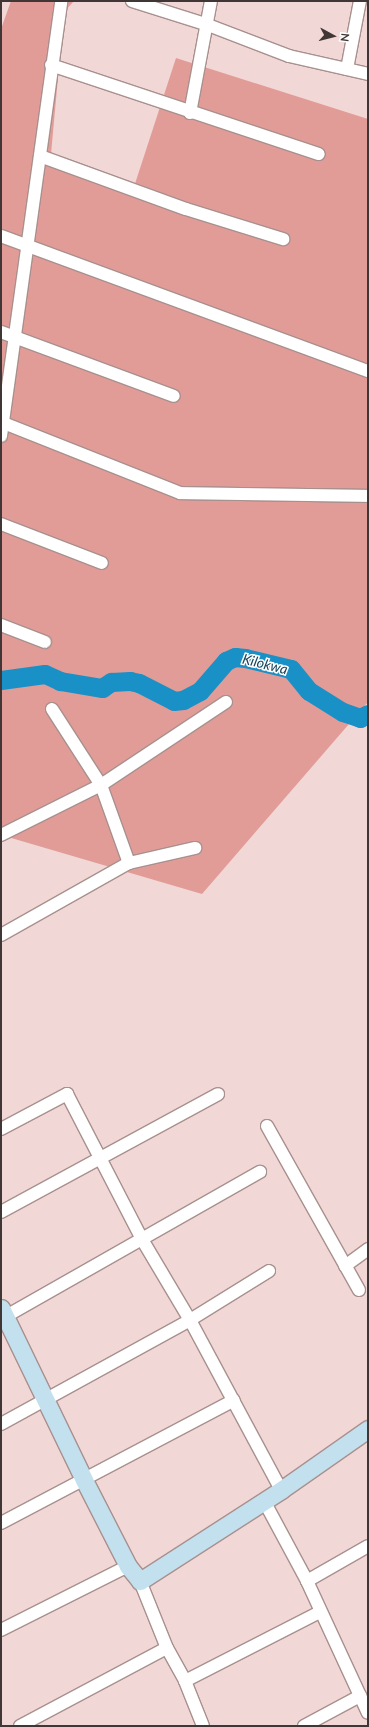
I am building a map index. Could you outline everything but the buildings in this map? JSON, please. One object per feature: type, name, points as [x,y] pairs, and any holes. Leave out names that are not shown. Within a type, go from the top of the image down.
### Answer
[{"type":"street","points":[[1,436],[61,1]]},
{"type":"street","points":[[132,1],[208,25],[289,56],[368,74]]},
{"type":"street","points":[[190,113],[208,25],[211,1]]},
{"type":"street","points":[[347,69],[360,1]]},
{"type":"street","points":[[51,65],[190,113],[319,154]]},
{"type":"street","points":[[40,156],[186,209],[283,239]]},
{"type":"street","points":[[1,236],[27,244],[368,371]]},
{"type":"street","points":[[1,332],[174,396]]},
{"type":"street","points":[[2,423],[180,493],[368,496]]},
{"type":"street","points":[[1,524],[102,563]]},
{"type":"street","points":[[1,625],[45,642]]},
{"type":"street","points":[[1,835],[101,785],[226,702]]},
{"type":"street","points":[[52,709],[101,785],[129,863]]},
{"type":"street","points":[[1,935],[129,863],[195,848]]},
{"type":"street","points":[[1,1129],[67,1094],[143,1241],[190,1320],[281,1490]]},
{"type":"street","points":[[1,1212],[218,1094]]},
{"type":"street","points":[[267,1126],[359,1290]]},
{"type":"street","points":[[203,1726],[185,1681],[167,1648],[140,1581],[128,1566],[2,1315],[143,1241],[260,1172]]},
{"type":"street","points":[[345,1266],[368,1249]]},
{"type":"street","points":[[1,1424],[190,1320],[269,1272]]},
{"type":"street","points":[[1,1523],[234,1400]]},
{"type":"street","points":[[140,1581],[281,1490],[368,1429]]},
{"type":"street","points":[[264,1501],[307,1582],[368,1712]]},
{"type":"street","points":[[307,1582],[368,1546]]},
{"type":"street","points":[[1,1630],[128,1566]]},
{"type":"street","points":[[185,1681],[320,1612]]},
{"type":"street","points":[[20,1726],[167,1648]]},
{"type":"street","points":[[304,1726],[360,1696]]},
{"type":"shaded area","points":[[11,1],[74,1],[64,12],[50,165],[131,196],[176,58],[368,119],[368,702],[202,894],[1,835],[1,29]]},
{"type":"waterway","name":"Kilokwa","points":[[1,680],[45,674],[60,681],[102,688],[111,682],[130,681],[139,683],[174,701],[183,700],[200,691],[226,661],[235,657],[291,669],[309,691],[343,712],[360,718],[368,714]]}]
